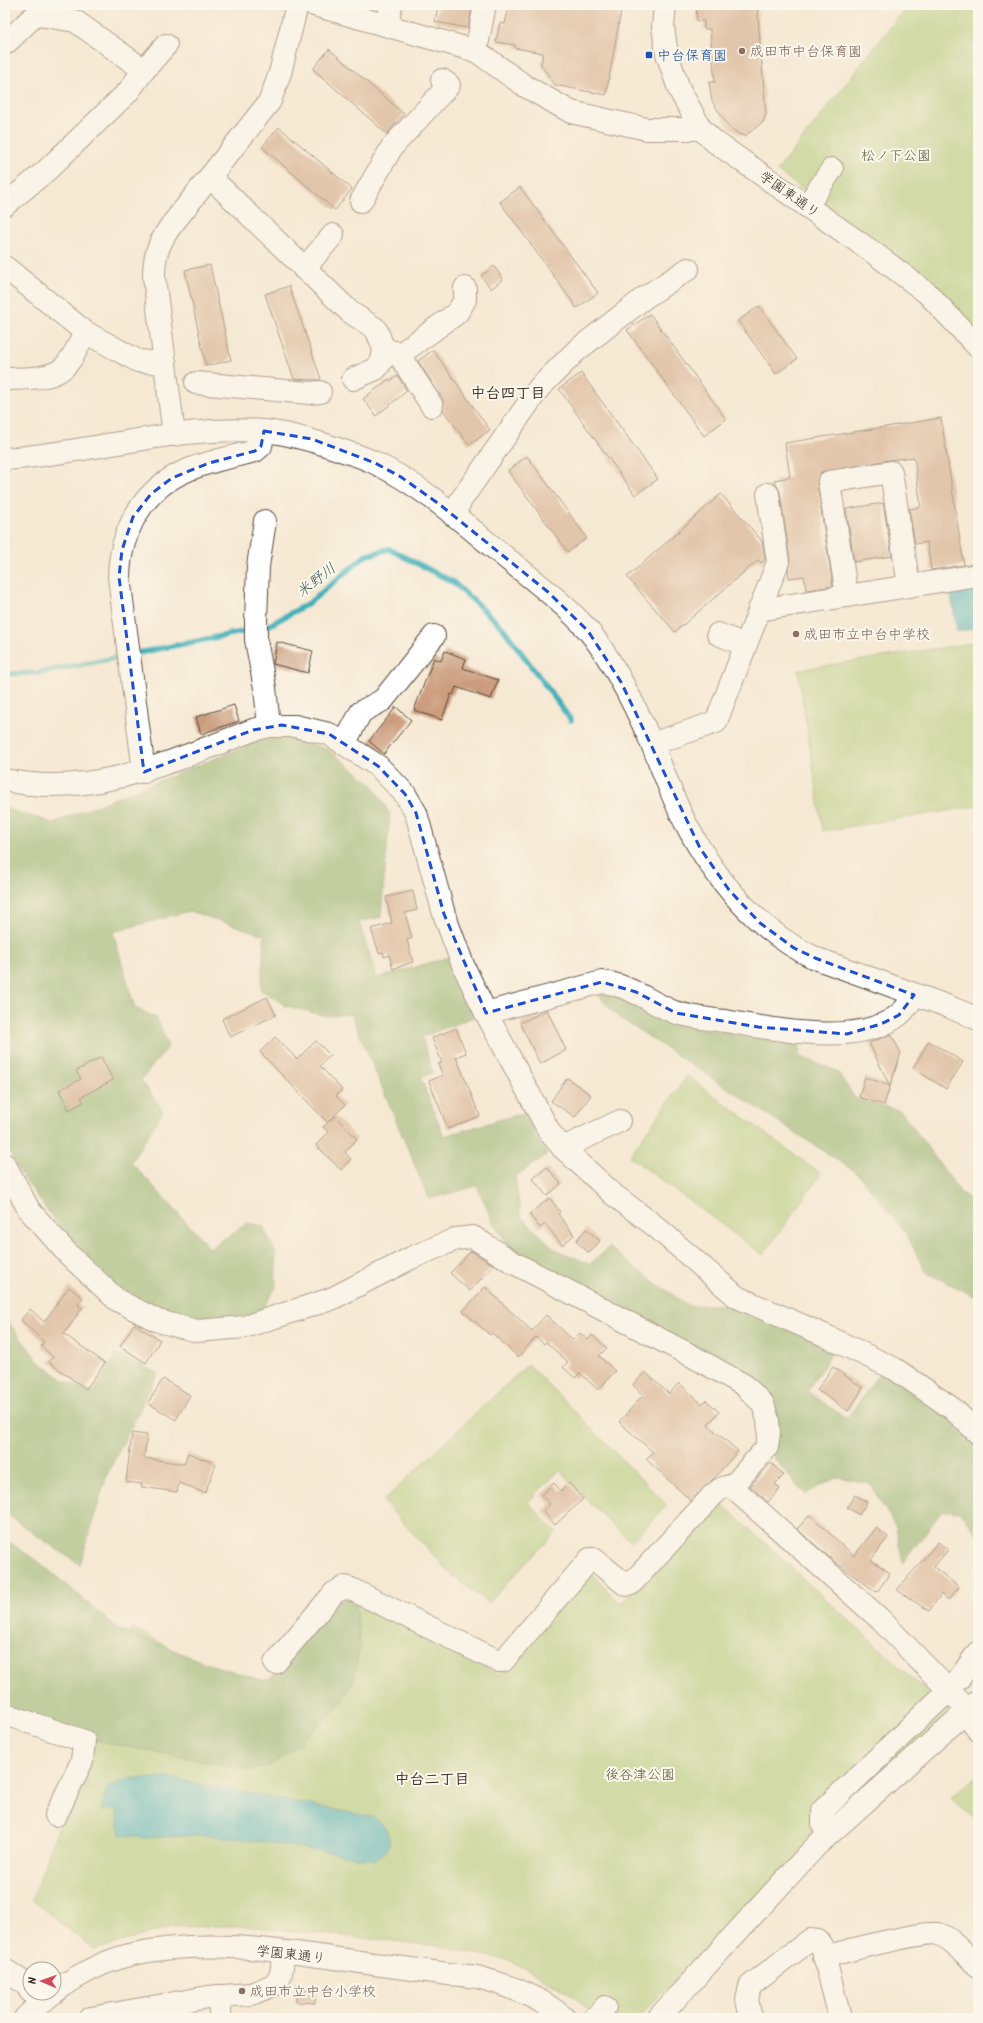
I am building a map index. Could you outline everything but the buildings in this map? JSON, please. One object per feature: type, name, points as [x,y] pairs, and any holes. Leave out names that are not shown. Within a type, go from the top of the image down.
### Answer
[{"type":"street","points":[[174,435],[154,277],[154,256],[160,242],[170,226],[270,101],[280,73],[297,5]]},
{"type":"street","points":[[314,5],[389,15],[476,50],[525,86],[571,112],[647,129],[701,129]]},
{"type":"street","points":[[476,50],[485,5]]},
{"type":"street","name":"学園東通り","points":[[665,5],[663,27],[667,54],[679,89],[701,129],[715,142],[874,253],[927,293],[978,347]]},
{"type":"street","points":[[5,44],[32,18],[39,15],[76,21],[144,70]]},
{"type":"street","points":[[5,205],[47,170],[128,92],[144,70],[166,45]]},
{"type":"street","points":[[361,202],[392,147],[448,85],[442,80]]},
{"type":"street","points":[[807,206],[832,169]]},
{"type":"street","points":[[210,177],[350,312],[376,329],[432,406]]},
{"type":"street","points":[[304,269],[333,235]]},
{"type":"street","points":[[5,267],[85,332],[138,361],[165,363]]},
{"type":"street","points":[[453,515],[461,500],[539,388],[576,350],[644,298],[688,268]]},
{"type":"street","points":[[391,351],[403,352],[457,313],[465,300],[465,288]]},
{"type":"street","points":[[5,379],[39,377],[52,374],[62,368],[85,332]]},
{"type":"street","points":[[353,379],[376,369],[391,351]]},
{"type":"street","points":[[196,383],[309,393],[320,392]]},
{"type":"street","points":[[144,772],[119,577],[120,561],[128,530],[142,505],[166,482],[186,470],[255,451],[261,446],[264,431]]},
{"type":"street","points":[[5,459],[200,432],[264,431],[312,439],[375,463],[401,477],[453,515],[548,592],[588,631],[602,650],[620,682],[652,744],[685,822],[700,848],[730,890],[760,923],[794,948],[814,958],[947,1006],[978,1019]]},
{"type":"street","points":[[847,596],[829,482],[891,472],[909,586]]},
{"type":"street","points":[[652,744],[716,722],[778,562],[768,494]]},
{"type":"street","points":[[265,522],[258,566],[256,640],[269,726]]},
{"type":"street","points":[[759,610],[978,575]]},
{"type":"street","points":[[718,634],[746,645]]},
{"type":"street","points":[[344,744],[361,712],[383,700],[434,636]]},
{"type":"street","points":[[5,780],[37,786],[59,786],[112,779],[144,772],[253,730],[269,726],[295,726],[314,729],[328,734],[378,766],[394,780],[416,813],[444,914],[463,965],[486,1013],[550,1133],[563,1148],[614,1195],[655,1226],[736,1297],[824,1335],[895,1370],[953,1409],[978,1433]]},
{"type":"street","points":[[486,1013],[602,982],[616,983],[676,1013],[758,1027],[847,1034],[875,1027],[899,1015],[914,995]]},
{"type":"street","points":[[563,1148],[620,1121]]},
{"type":"street","points":[[5,1165],[29,1210],[68,1254],[117,1300],[158,1321],[196,1331],[244,1328],[331,1299],[410,1258],[456,1240],[473,1237],[514,1263],[744,1385],[763,1404],[768,1420],[769,1433],[767,1447],[732,1487]]},
{"type":"street","points":[[274,1663],[334,1593],[345,1587],[498,1661],[503,1661],[590,1559],[594,1559],[626,1585],[631,1584],[713,1495],[721,1488],[728,1486],[732,1487],[880,1619],[973,1706]]},
{"type":"street","points":[[959,1679],[978,1652]]},
{"type":"street","points":[[829,1834],[823,1825],[822,1810],[944,1695]]},
{"type":"street","points":[[973,1706],[971,1724],[978,1730]]},
{"type":"street","points":[[658,2018],[812,1850],[973,1706]]},
{"type":"street","points":[[5,1714],[84,1741],[82,1761],[56,1815]]},
{"type":"street","points":[[824,1957],[906,1938],[936,1933],[944,1937],[978,1966]]},
{"type":"street","points":[[751,2018],[747,2000],[750,1986],[810,1940],[818,1941],[822,1947],[840,2018]]},
{"type":"street","name":"学園東通り","points":[[31,2002],[100,1965],[132,1955],[166,1948],[214,1946],[284,1952],[480,1978],[517,1990],[552,2007],[564,2018]]},
{"type":"street","points":[[98,2017],[218,1996],[251,1994],[276,1984],[281,1974],[284,1952]]},
{"type":"street","points":[[5,1970],[26,1984],[31,2002]]},
{"type":"street","points":[[218,1996],[221,2018]]},
{"type":"highlighted area","points":[[264,431],[312,439],[375,463],[401,477],[439,504],[548,592],[588,631],[621,682],[700,848],[729,890],[760,923],[794,948],[815,958],[914,995],[899,1015],[881,1024],[847,1034],[758,1027],[676,1013],[636,992],[602,982],[486,1013],[444,914],[416,813],[405,794],[378,766],[329,734],[282,725],[253,730],[144,772],[119,577],[122,550],[133,517],[151,494],[172,478],[209,463],[255,451],[261,446]]},
{"type":"green space","name":"松ノ下公園","points":[[908,5],[978,5],[978,332],[932,281],[777,171]]},
{"type":"green space","points":[[978,642],[978,806],[823,831],[798,670]]},
{"type":"green space","points":[[294,738],[329,750],[372,784],[390,814],[381,917],[359,922],[377,978],[449,957],[474,1017],[422,1037],[433,1073],[420,1076],[444,1136],[523,1113],[547,1155],[515,1177],[521,1217],[555,1249],[590,1264],[609,1247],[635,1268],[689,1306],[731,1304],[834,1350],[807,1391],[847,1419],[880,1372],[937,1405],[978,1444],[978,1535],[959,1512],[942,1511],[903,1563],[896,1527],[869,1483],[837,1477],[805,1494],[774,1459],[774,1412],[753,1379],[509,1248],[493,1222],[477,1186],[429,1199],[351,1014],[326,1016],[286,1006],[261,990],[264,935],[189,911],[113,932],[135,1008],[157,1018],[168,1047],[141,1080],[163,1111],[131,1162],[210,1248],[248,1223],[263,1226],[276,1253],[276,1287],[259,1315],[198,1319],[158,1306],[114,1285],[54,1220],[16,1167],[5,1141],[5,808],[53,823],[264,739]]},
{"type":"green space","points":[[603,991],[683,1026],[800,1043],[799,1056],[837,1071],[855,1098],[901,1111],[961,1193],[978,1204],[978,1298],[925,1272],[906,1233],[857,1173],[620,1018],[609,1008],[596,992]]},
{"type":"green space","points":[[687,1076],[821,1174],[763,1255],[629,1156]]},
{"type":"green space","points":[[5,1318],[39,1362],[65,1381],[94,1392],[116,1354],[158,1373],[107,1475],[80,1565],[24,1527],[5,1512]]},
{"type":"green space","points":[[528,1364],[667,1505],[631,1542],[588,1501],[560,1470],[528,1502],[556,1532],[488,1603],[451,1574],[383,1501]]},
{"type":"green space","name":"後谷津公園","points":[[722,1504],[950,1713],[826,1830],[637,2018],[597,2018],[574,1996],[509,1960],[431,1945],[244,1926],[172,1927],[94,1950],[32,1899],[132,1628],[236,1682],[267,1682],[337,1601],[355,1597],[498,1675],[586,1568],[620,1603]]},
{"type":"green space","points":[[5,1539],[44,1566],[118,1629],[206,1663],[264,1681],[279,1673],[337,1600],[355,1597],[360,1645],[353,1682],[336,1709],[297,1745],[271,1765],[251,1770],[113,1744],[68,1733],[5,1710]]},
{"type":"green space","points":[[978,1776],[978,1821],[950,1797]]},
{"type":"water","points":[[978,584],[978,628],[957,632],[950,589]]},
{"type":"water","points":[[129,1778],[169,1778],[373,1817],[386,1828],[390,1843],[383,1855],[375,1860],[259,1841],[201,1835],[144,1838],[121,1835],[116,1809],[101,1811],[107,1788]]},
{"type":"waterway","name":"米野川","points":[[261,628],[268,626],[309,603],[365,556],[389,549],[453,582],[503,628],[571,720]]},
{"type":"waterway","name":"米野川","points":[[133,654],[252,630]]},
{"type":"waterway","name":"米野川","points":[[5,674],[38,673],[125,656]]},
{"type":"place","name":"成田市中台保育園","points":[[742,51]]},
{"type":"place","name":"中台保育園","points":[[649,55]]},
{"type":"place","name":"成田市立中台中学校","points":[[796,634]]},
{"type":"place","name":"成田市立中台小学校","points":[[242,1991]]},
{"type":"district","name":"中台四丁目","points":[[508,393]]},
{"type":"district","name":"中台二丁目","points":[[432,1779]]}]
